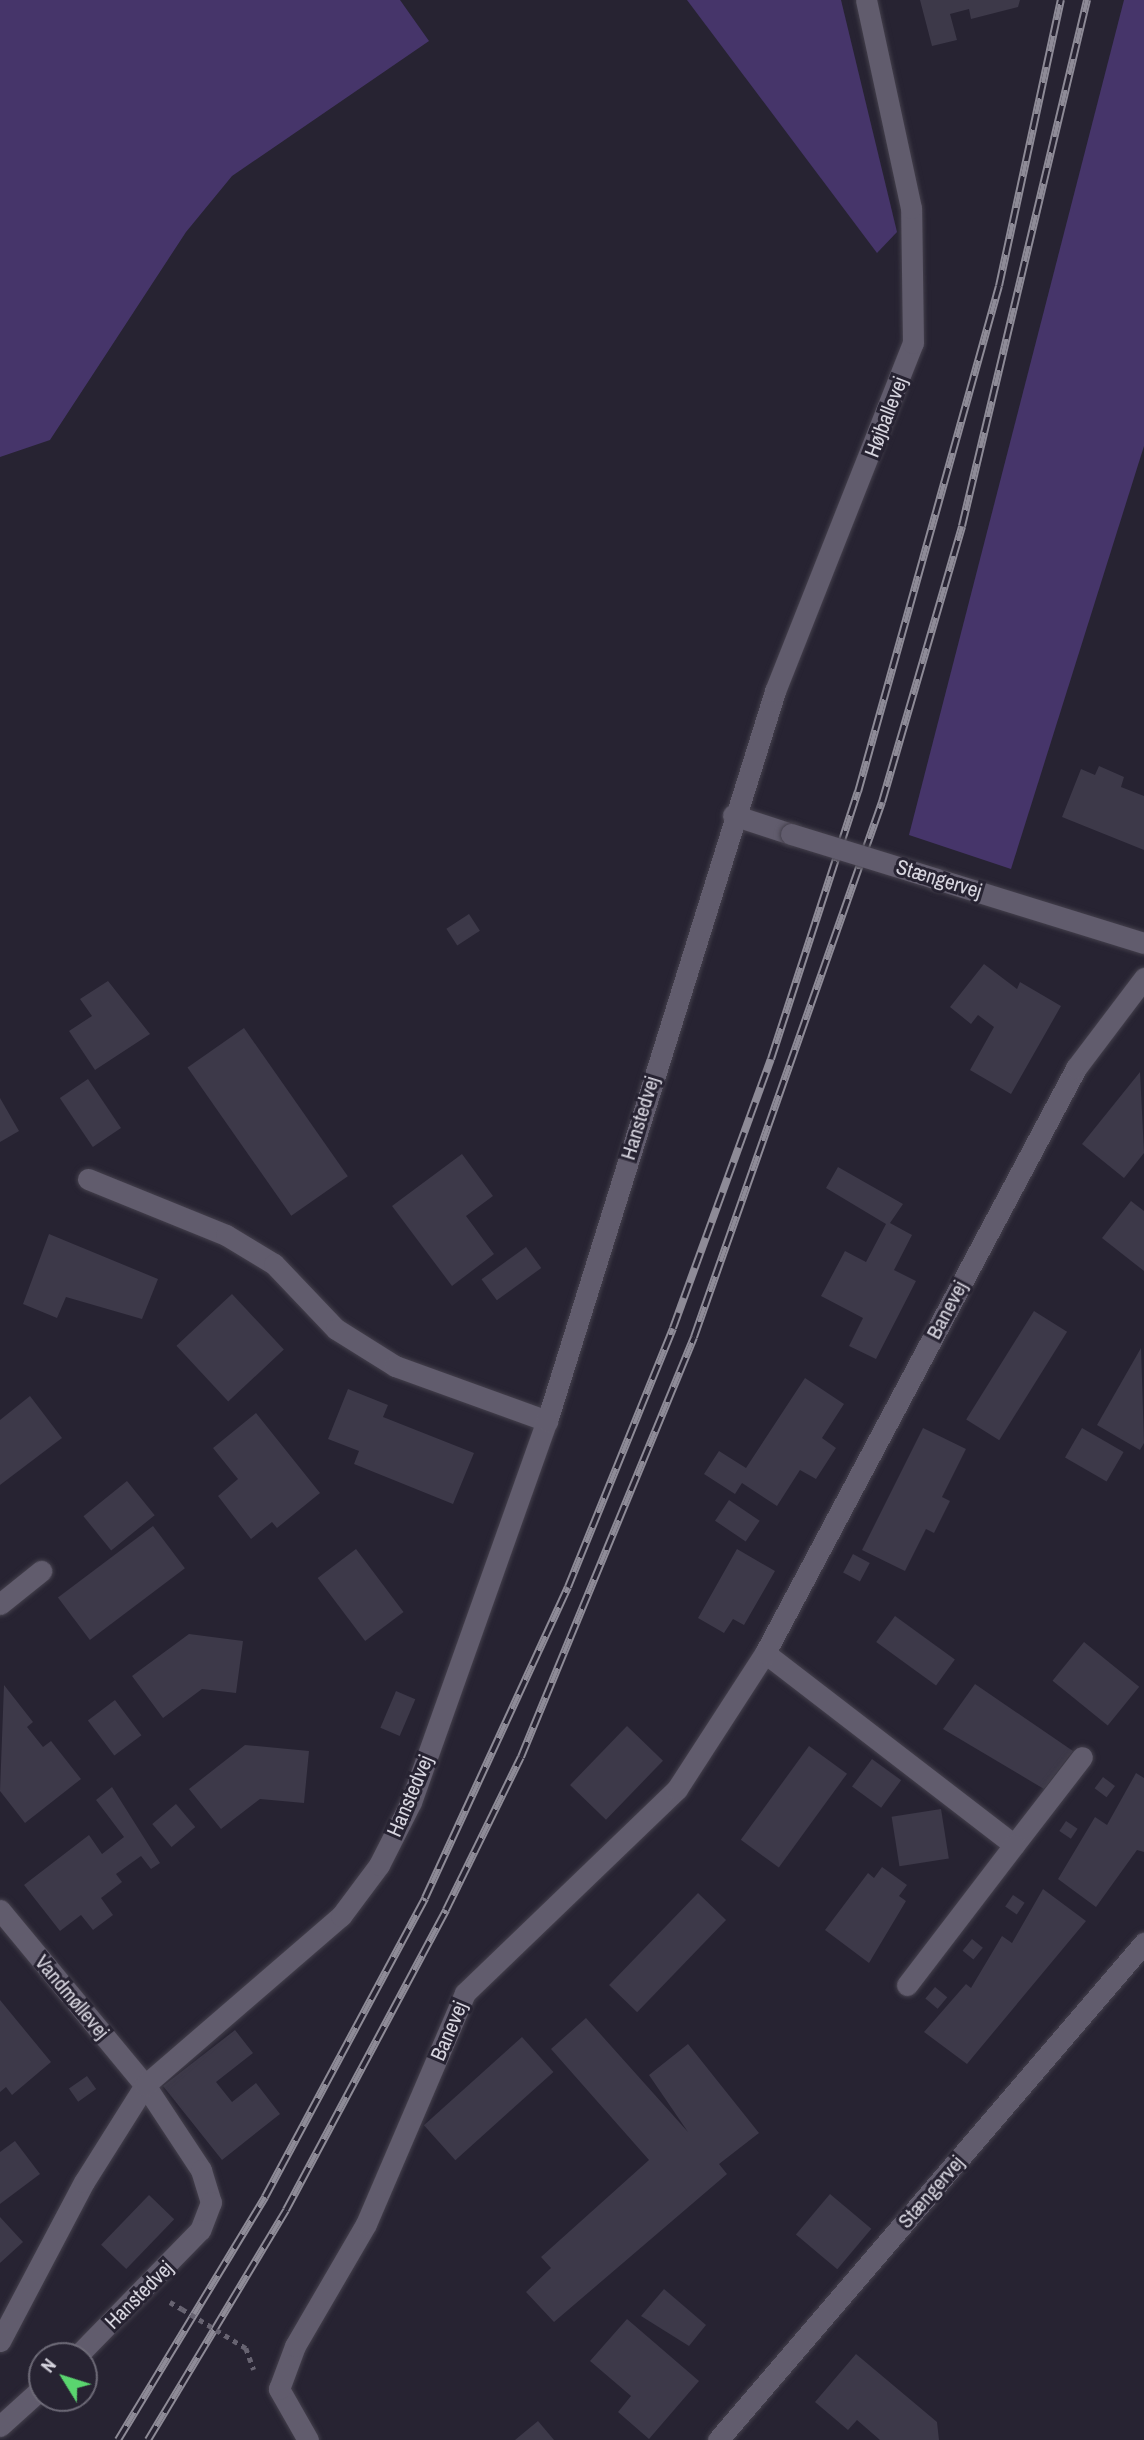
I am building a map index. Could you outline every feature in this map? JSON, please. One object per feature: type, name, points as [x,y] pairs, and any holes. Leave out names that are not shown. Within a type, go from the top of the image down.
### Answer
[{"type":"street","name":"Højballevej","points":[[733,816],[775,691],[912,343],[917,292],[911,208],[866,0]]},
{"type":"street","name":"Stængervej","points":[[733,816],[1144,943]]},
{"type":"street","name":"Hanstedvej","points":[[0,2341],[83,2182],[145,2085],[341,1916],[379,1865],[411,1802],[547,1422],[733,816]]},
{"type":"street","name":"Banevej","points":[[308,2440],[279,2389],[295,2346],[366,2224],[466,1993],[677,1788],[765,1653],[1076,1068],[1144,978]]},
{"type":"street","points":[[88,1179],[235,1241],[274,1264],[337,1329],[395,1366],[547,1422]]},
{"type":"street","points":[[0,1604],[41,1571]]},
{"type":"street","points":[[765,1653],[1014,1845]]},
{"type":"street","points":[[907,1985],[1082,1757]]},
{"type":"street","name":"Vandmøllevej","points":[[0,1910],[145,2085]]},
{"type":"street","name":"Stængervej","points":[[718,2440],[1144,1943]]},
{"type":"street","name":"Hanstedvej","points":[[91,2342],[200,2230],[211,2202],[201,2170],[145,2085]]},
{"type":"street","points":[[0,2426],[28,2401]]},
{"type":"path","points":[[182,2309],[246,2348],[255,2375]]},
{"type":"shaded area","points":[[0,0],[400,0],[429,41],[232,176],[186,232],[50,440],[0,457]]},
{"type":"shaded area","points":[[687,0],[841,0],[897,232],[877,253]]},
{"type":"shaded area","points":[[1124,0],[1144,0],[1144,446],[1011,869],[909,835]]},
{"type":"building","points":[[920,0],[1020,0],[1018,7],[971,19],[969,9],[950,14],[957,40],[932,46]]},
{"type":"building","points":[[1099,766],[1124,777],[1121,787],[1144,796],[1144,850],[1062,817],[1081,769],[1095,775]]},
{"type":"building","points":[[469,914],[480,931],[457,945],[446,929]]},
{"type":"building","points":[[984,964],[1017,989],[1020,982],[1061,1006],[1011,1094],[970,1070],[994,1027],[978,1015],[971,1024],[950,1007]]},
{"type":"building","points":[[108,981],[150,1034],[95,1070],[69,1031],[92,1016],[80,999]]},
{"type":"building","points":[[244,1028],[348,1176],[291,1216],[187,1068]]},
{"type":"building","points":[[1140,1072],[1144,1153],[1124,1178],[1082,1144]]},
{"type":"building","points":[[88,1079],[121,1128],[93,1147],[60,1098]]},
{"type":"building","points":[[0,1098],[19,1131],[0,1142]]},
{"type":"building","points":[[462,1154],[493,1196],[466,1216],[494,1254],[452,1286],[392,1206]]},
{"type":"building","points":[[838,1167],[903,1204],[890,1223],[912,1235],[894,1270],[916,1281],[876,1359],[849,1346],[863,1318],[821,1296],[845,1251],[866,1262],[886,1224],[826,1188]]},
{"type":"building","points":[[1131,1201],[1144,1211],[1144,1271],[1102,1238]]},
{"type":"building","points":[[49,1234],[158,1279],[142,1319],[66,1297],[57,1318],[23,1304]]},
{"type":"building","points":[[526,1247],[541,1268],[497,1300],[482,1279]]},
{"type":"building","points":[[232,1294],[284,1350],[228,1401],[176,1346]]},
{"type":"building","points":[[1034,1311],[1067,1332],[999,1440],[966,1420]]},
{"type":"building","points":[[1141,1348],[1144,1443],[1140,1450],[1097,1425]]},
{"type":"building","points":[[805,1378],[844,1404],[822,1438],[836,1448],[816,1479],[800,1470],[777,1506],[742,1483],[735,1494],[704,1474],[719,1451],[746,1468]]},
{"type":"building","points":[[348,1389],[388,1405],[383,1417],[474,1453],[453,1504],[354,1464],[359,1451],[328,1439]]},
{"type":"building","points":[[30,1396],[62,1438],[0,1485],[0,1420]]},
{"type":"building","points":[[256,1413],[320,1493],[277,1528],[272,1522],[251,1539],[218,1496],[238,1479],[213,1448]]},
{"type":"building","points":[[923,1428],[966,1449],[942,1497],[950,1501],[934,1533],[926,1529],[905,1571],[862,1550]]},
{"type":"building","points":[[1082,1428],[1124,1452],[1107,1481],[1065,1457]]},
{"type":"building","points":[[127,1481],[155,1515],[111,1550],[83,1516]]},
{"type":"building","points":[[729,1500],[760,1521],[746,1541],[715,1521]]},
{"type":"building","points":[[153,1526],[185,1568],[90,1640],[58,1598]]},
{"type":"building","points":[[356,1549],[404,1612],[365,1641],[318,1578]]},
{"type":"building","points":[[737,1549],[775,1571],[744,1625],[733,1619],[724,1633],[698,1618]]},
{"type":"building","points":[[853,1554],[870,1563],[860,1581],[843,1573]]},
{"type":"building","points":[[895,1616],[955,1659],[936,1685],[876,1642]]},
{"type":"building","points":[[189,1634],[243,1641],[236,1693],[202,1689],[163,1718],[132,1676]]},
{"type":"building","points":[[1084,1642],[1139,1687],[1108,1726],[1053,1681]]},
{"type":"building","points":[[975,1684],[1073,1751],[1044,1789],[943,1729]]},
{"type":"building","points":[[4,1685],[33,1722],[27,1727],[43,1747],[51,1741],[81,1779],[25,1823],[0,1791]]},
{"type":"building","points":[[396,1691],[415,1699],[400,1736],[380,1728]]},
{"type":"building","points":[[115,1700],[141,1735],[114,1756],[88,1720]]},
{"type":"building","points":[[627,1726],[663,1761],[606,1820],[570,1785]]},
{"type":"building","points":[[245,1745],[309,1751],[304,1803],[260,1799],[221,1829],[189,1789]]},
{"type":"building","points":[[809,1746],[847,1774],[779,1867],[741,1840]]},
{"type":"building","points":[[872,1759],[901,1780],[881,1808],[852,1787]]},
{"type":"building","points":[[1136,1773],[1144,1778],[1144,1852],[1137,1850],[1096,1907],[1058,1879],[1095,1817],[1107,1825]]},
{"type":"building","points":[[1103,1777],[1115,1786],[1107,1797],[1095,1788]]},
{"type":"building","points":[[112,1787],[160,1863],[151,1869],[141,1856],[116,1874],[122,1882],[101,1898],[113,1915],[93,1930],[81,1915],[60,1931],[24,1885],[89,1835],[102,1854],[124,1837],[96,1800]]},
{"type":"building","points":[[176,1804],[195,1827],[172,1847],[152,1824]]},
{"type":"building","points":[[941,1809],[949,1858],[899,1866],[892,1817]]},
{"type":"building","points":[[1066,1821],[1078,1829],[1071,1839],[1059,1831]]},
{"type":"building","points":[[882,1867],[907,1885],[899,1896],[906,1901],[869,1963],[825,1930],[868,1873],[874,1878]]},
{"type":"building","points":[[1043,1889],[1086,1921],[967,2064],[924,2032],[966,1984],[971,1988],[1002,1936],[1012,1943]]},
{"type":"building","points":[[698,1893],[726,1920],[637,2012],[609,1985]]},
{"type":"building","points":[[1013,1895],[1025,1903],[1017,1914],[1005,1907]]},
{"type":"building","points":[[972,1939],[983,1948],[973,1959],[963,1951]]},
{"type":"building","points":[[935,1987],[947,1997],[938,2009],[925,1998]]},
{"type":"building","points":[[0,2000],[51,2062],[12,2095],[6,2087],[0,2092]]},
{"type":"building","points":[[586,2018],[688,2132],[649,2075],[688,2044],[759,2133],[719,2164],[727,2174],[554,2322],[526,2292],[551,2268],[541,2257],[649,2160],[551,2049]]},
{"type":"building","points":[[235,2030],[253,2053],[216,2082],[232,2102],[256,2083],[280,2114],[222,2160],[163,2086]]},
{"type":"building","points":[[522,2037],[553,2072],[455,2160],[424,2125]]},
{"type":"building","points":[[87,2076],[96,2089],[78,2102],[69,2089]]},
{"type":"building","points":[[15,2141],[40,2174],[0,2204],[0,2152]]},
{"type":"building","points":[[830,2194],[871,2229],[837,2269],[796,2235]]},
{"type":"building","points":[[149,2195],[174,2219],[126,2269],[101,2245]]},
{"type":"building","points":[[0,2217],[23,2242],[0,2263]]},
{"type":"building","points":[[664,2289],[706,2325],[689,2346],[641,2316]]},
{"type":"building","points":[[627,2319],[699,2381],[649,2439],[618,2412],[631,2396],[590,2361]]},
{"type":"building","points":[[856,2354],[937,2422],[939,2440],[880,2440],[857,2420],[848,2430],[815,2402]]},
{"type":"building","points":[[538,2421],[554,2440],[515,2440]]},
{"type":"railway","points":[[118,2440],[265,2197],[425,1898],[568,1587],[673,1328],[771,1059],[858,792],[999,286],[1061,0]]},
{"type":"railway","points":[[148,2440],[286,2210],[446,1910],[521,1757],[694,1337],[882,802],[962,526],[1087,0]]}]
